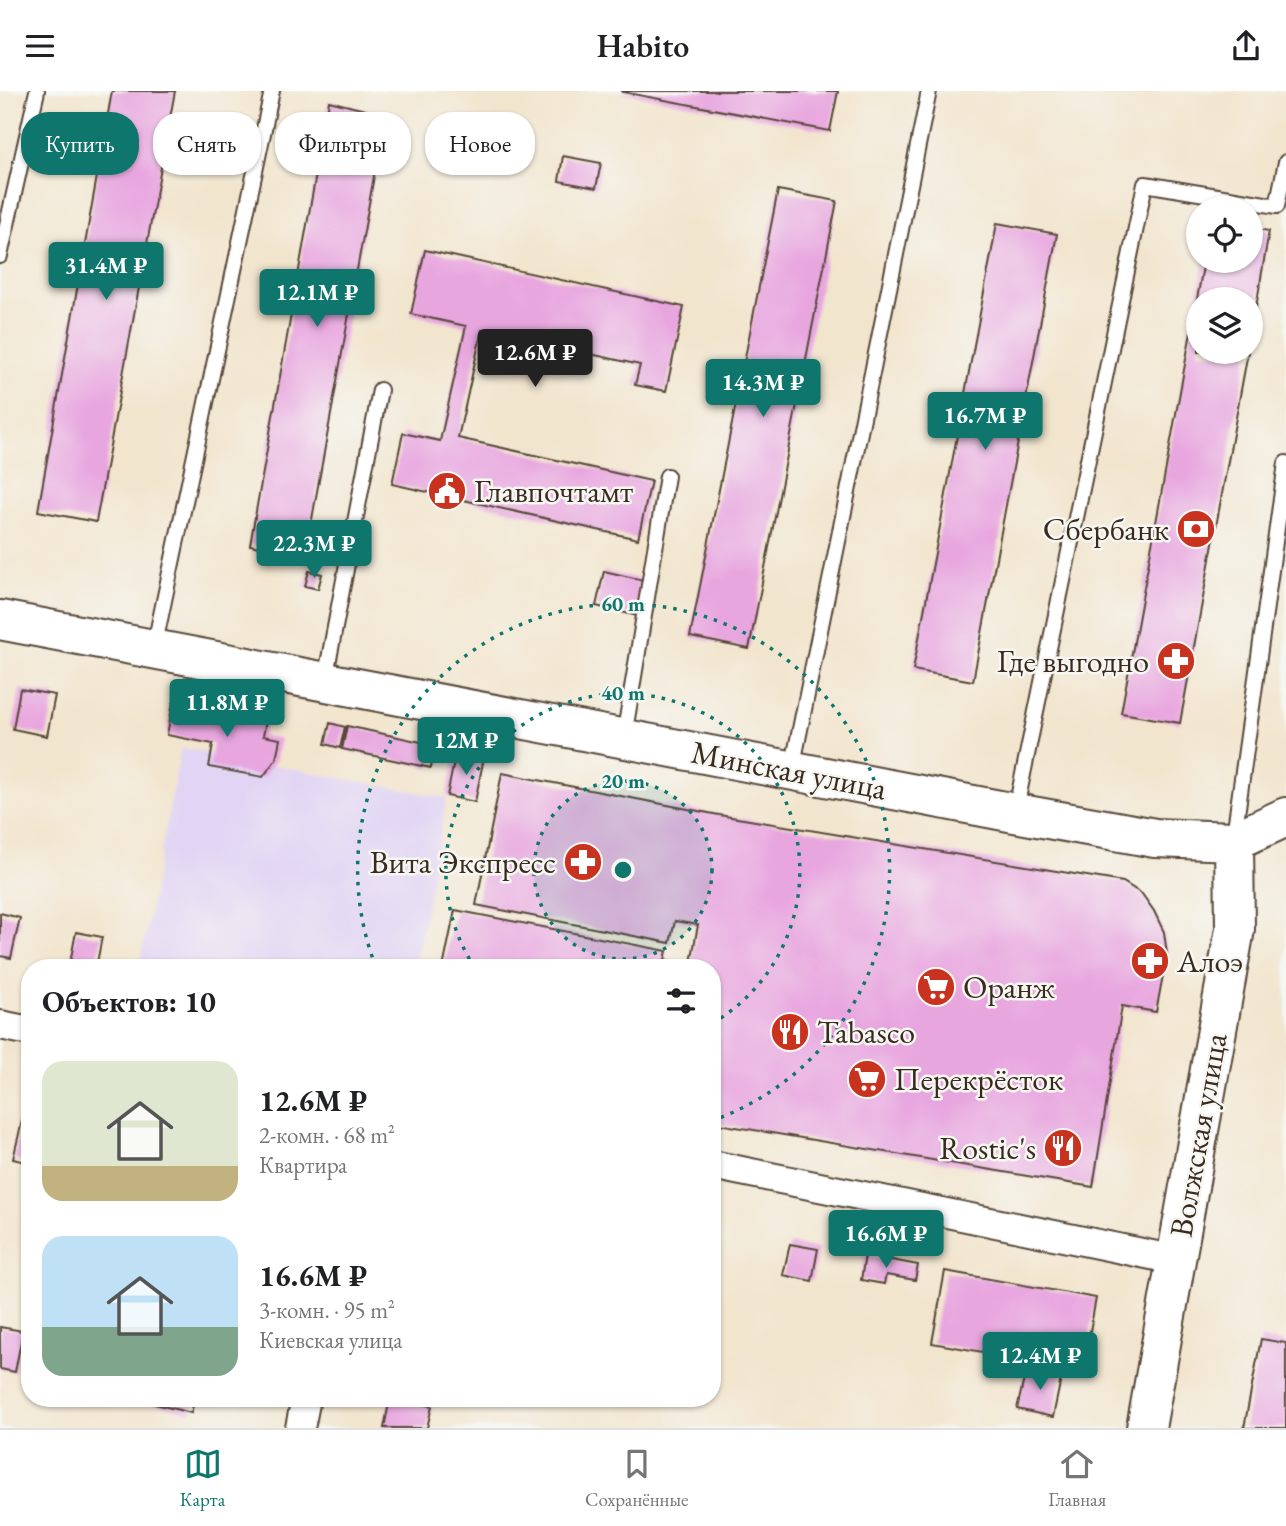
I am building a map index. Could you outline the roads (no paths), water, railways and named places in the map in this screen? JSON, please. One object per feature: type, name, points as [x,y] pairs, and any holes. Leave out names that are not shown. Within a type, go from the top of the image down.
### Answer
[{"type":"main road","name":"Минская улица","points":[[0,620],[1155,838],[1234,841],[1286,817]]},
{"type":"main road","name":"Волжская улица","points":[[1151,1427],[1175,1260],[1235,929],[1234,841]]},
{"type":"street","points":[[0,1025],[21,1029]]},
{"type":"street","points":[[721,1167],[1175,1260]]},
{"type":"street","points":[[300,1428],[304,1407]]},
{"type":"lane","points":[[0,256],[37,91]]},
{"type":"lane","points":[[154,649],[272,91]]},
{"type":"lane","points":[[792,771],[929,91]]},
{"type":"lane","points":[[1015,813],[1145,184],[1277,206],[1286,162]]},
{"type":"lane","points":[[325,682],[380,390]]},
{"type":"lane","points":[[1234,841],[1286,463]]},
{"type":"lane","points":[[624,739],[667,477]]},
{"type":"place","name":"Главпочтамт","points":[[447,491]]},
{"type":"place","name":"Сбербанк","points":[[1196,529]]},
{"type":"place","name":"Где выгодно","points":[[1176,661]]},
{"type":"place","name":"Вита Экспресс","points":[[583,862]]},
{"type":"place","name":"Алоэ","points":[[1150,961]]},
{"type":"place","name":"Оранж","points":[[936,987]]},
{"type":"place","name":"Tabasco","points":[[790,1032]]},
{"type":"place","name":"Перекрёсток","points":[[867,1079]]},
{"type":"place","name":"Rostic's","points":[[1063,1148]]}]
